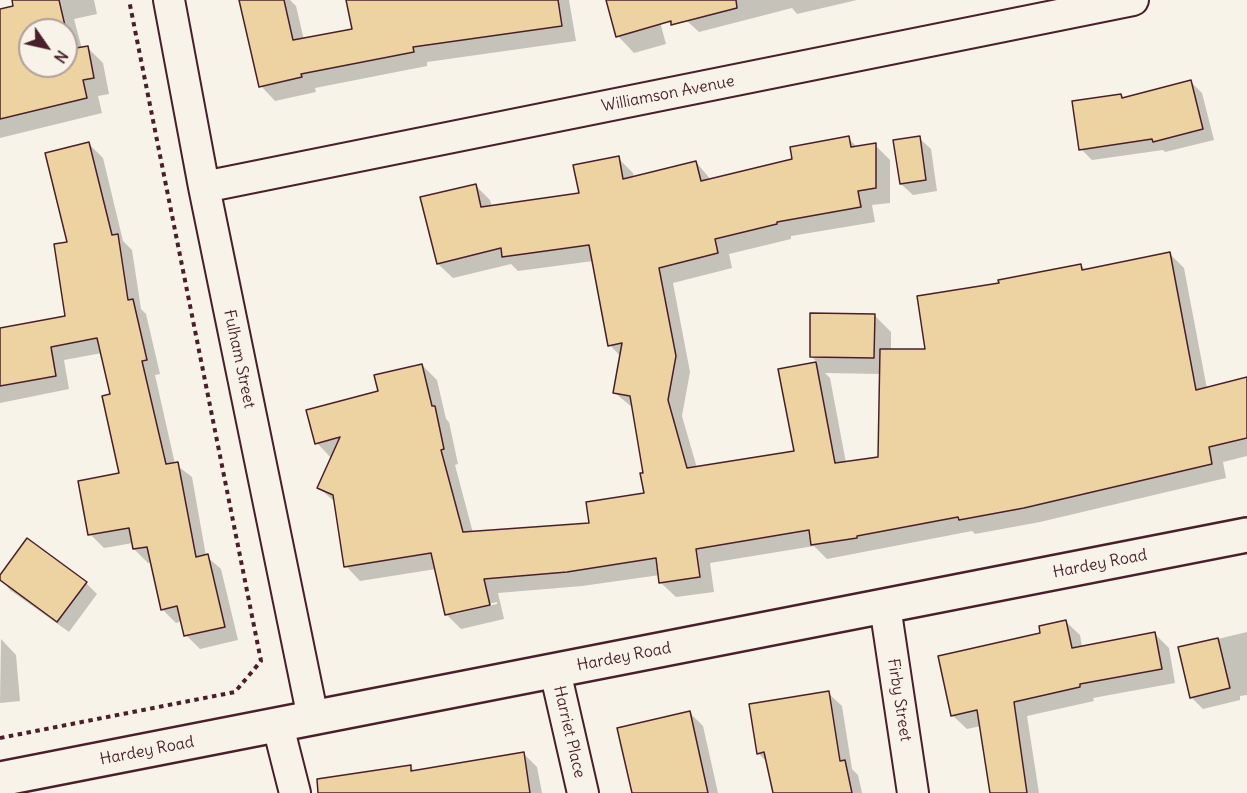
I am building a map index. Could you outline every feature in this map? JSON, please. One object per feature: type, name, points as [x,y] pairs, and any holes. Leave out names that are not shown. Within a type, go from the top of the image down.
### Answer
[{"type":"street","name":"Fulham Street","points":[[169,0],[204,187],[313,718]]},
{"type":"street","name":"Williamson Avenue","points":[[204,187],[1133,0]]},
{"type":"street","name":"Hardey Road","points":[[3,783],[313,718],[1247,535]]},
{"type":"street","name":"Firby Street","points":[[885,606],[913,793]]},
{"type":"street","name":"Harriet Place","points":[[555,671],[583,793]]},
{"type":"street","points":[[278,726],[295,793]]},
{"type":"path","points":[[0,738],[235,692],[261,661],[129,0]]},
{"type":"building","points":[[12,0],[59,0],[63,18],[18,18],[18,78],[78,78],[78,48],[88,46],[94,78],[83,80],[87,98],[0,119],[0,9],[13,6]]},
{"type":"building","points":[[239,0],[284,0],[293,40],[352,29],[346,0],[558,0],[562,26],[413,47],[414,52],[301,74],[302,77],[259,87]]},
{"type":"building","points":[[606,0],[736,0],[737,8],[671,25],[671,21],[616,37]]},
{"type":"building","points":[[1191,80],[1203,129],[1153,142],[1152,139],[1079,150],[1072,101],[1121,94],[1122,98]]},
{"type":"building","points":[[849,136],[851,147],[876,143],[876,188],[858,191],[861,207],[777,222],[777,224],[715,239],[718,253],[659,268],[676,356],[668,400],[687,468],[794,451],[778,369],[816,362],[835,463],[878,457],[880,349],[925,349],[917,296],[999,283],[998,280],[1081,264],[1082,270],[1170,252],[1196,390],[1247,377],[1247,438],[1209,447],[1212,464],[1024,508],[959,520],[958,517],[811,545],[809,530],[696,549],[700,577],[659,583],[656,558],[567,572],[484,579],[490,605],[445,615],[431,553],[344,567],[333,495],[317,488],[340,437],[315,444],[306,410],[378,391],[374,375],[422,364],[432,406],[435,406],[444,449],[441,450],[463,532],[589,523],[586,502],[644,493],[640,473],[643,473],[630,396],[613,393],[622,343],[608,346],[589,245],[502,257],[501,248],[437,264],[420,197],[476,184],[481,207],[579,193],[573,165],[619,156],[623,179],[696,161],[701,181],[792,159],[790,147]]},
{"type":"building","points":[[920,136],[926,180],[900,184],[893,140]]},
{"type":"building","points":[[89,142],[112,235],[118,234],[128,300],[133,299],[147,360],[142,361],[166,464],[178,462],[196,557],[208,554],[225,627],[184,636],[177,606],[161,610],[147,547],[133,549],[129,528],[88,535],[78,481],[119,473],[102,396],[110,394],[97,338],[51,347],[56,376],[0,386],[0,328],[65,316],[54,244],[67,242],[45,153]]},
{"type":"building","points":[[810,313],[875,314],[874,358],[810,357]]},
{"type":"building","points":[[27,538],[87,582],[57,622],[0,580],[0,575]]},
{"type":"building","points":[[1066,620],[1072,648],[1155,632],[1162,669],[1080,684],[1080,687],[1014,702],[1027,793],[990,793],[977,710],[951,716],[938,656],[1040,633],[1039,626]]},
{"type":"building","points":[[1218,638],[1230,688],[1190,698],[1178,647]]},
{"type":"building","points":[[829,691],[840,761],[845,760],[852,793],[773,793],[764,752],[757,754],[749,704]]},
{"type":"building","points":[[690,711],[708,793],[632,793],[617,728]]},
{"type":"building","points":[[524,752],[530,793],[318,793],[317,779],[411,765],[411,771]]}]
